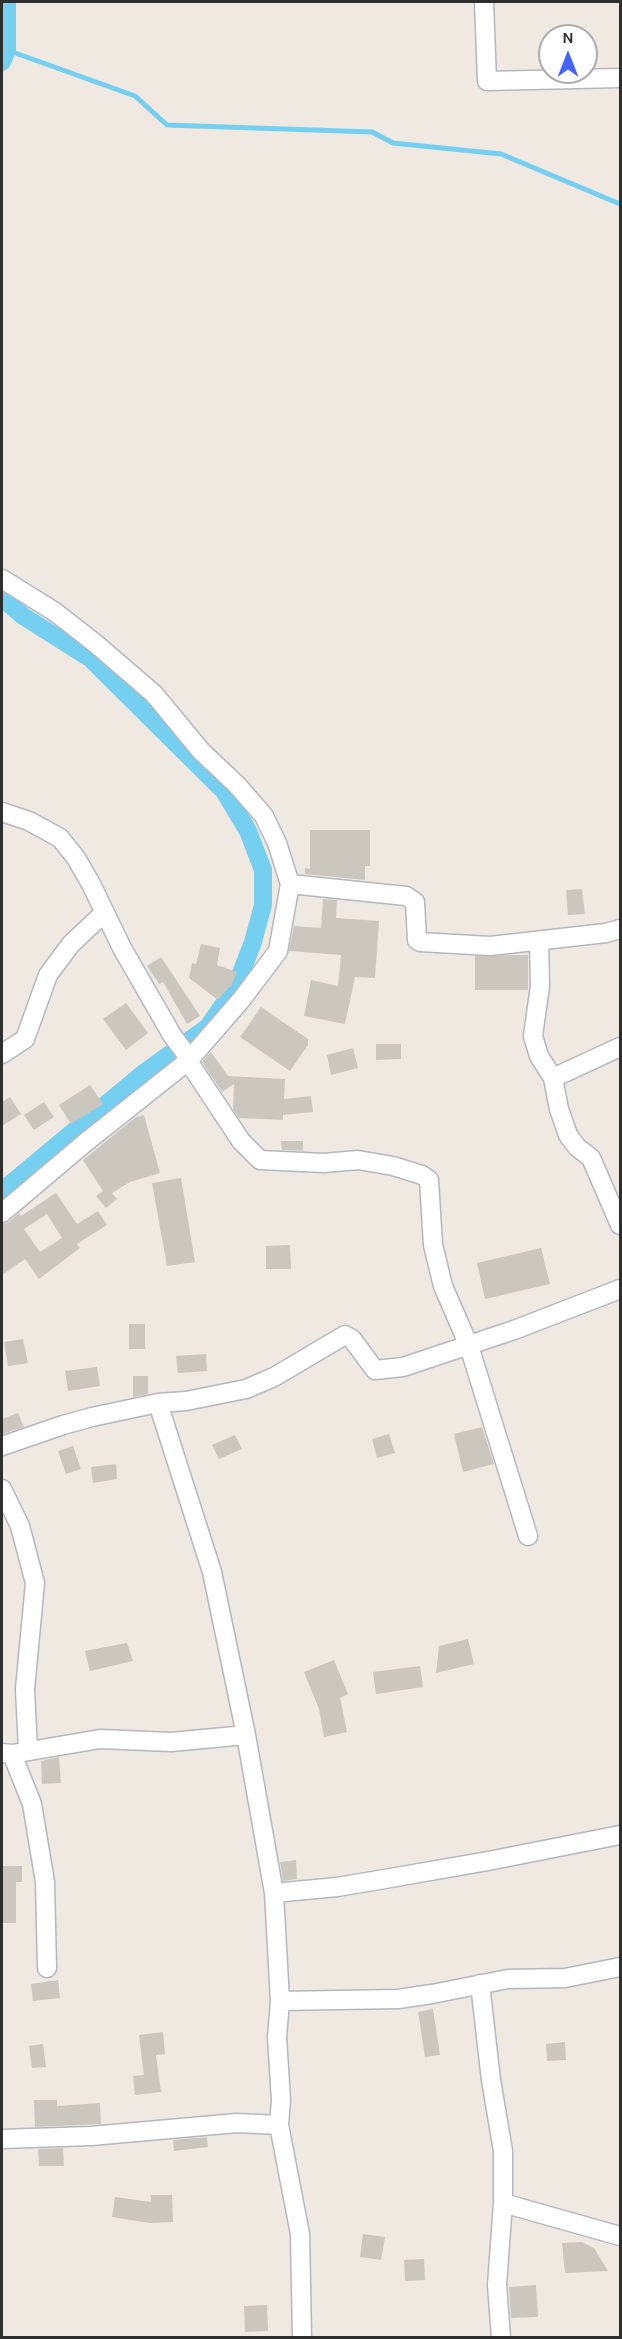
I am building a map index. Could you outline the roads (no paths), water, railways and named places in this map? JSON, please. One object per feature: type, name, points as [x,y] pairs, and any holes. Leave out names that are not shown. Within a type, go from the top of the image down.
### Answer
[{"type":"street","points":[[484,2],[487,81],[621,78]]},
{"type":"street","points":[[2,579],[71,625],[154,694],[201,751],[237,785],[264,816],[277,843],[290,884],[278,951],[241,1000],[187,1058],[2,1213]]},
{"type":"street","points":[[2,812],[28,821],[60,838],[76,858],[172,1035],[241,1141],[260,1160],[324,1163],[358,1160],[393,1166],[422,1175],[429,1180],[435,1255],[443,1286],[469,1346],[528,1536]]},
{"type":"street","points":[[290,884],[406,896],[415,902],[417,940],[420,942],[490,946],[606,933],[621,929]]},
{"type":"street","points":[[2,1054],[25,1039],[48,975],[71,944],[104,913]]},
{"type":"street","points":[[539,941],[540,986],[533,1036],[539,1056],[553,1078],[559,1110],[568,1135],[577,1147],[591,1158],[621,1226]]},
{"type":"street","points":[[553,1078],[621,1047]]},
{"type":"street","points":[[2,1446],[63,1425],[158,1403],[196,1399],[246,1389],[274,1377],[345,1335],[352,1339],[375,1370],[403,1367],[568,1311],[621,1289]]},
{"type":"street","points":[[158,1403],[212,1572],[246,1735],[274,1893],[280,2001],[277,2037],[281,2100],[279,2125],[300,2234],[302,2337]]},
{"type":"street","points":[[2,1489],[20,1526],[35,1583],[24,1689],[14,1752],[32,1804],[45,1882],[47,1968]]},
{"type":"street","points":[[14,1752],[100,1739],[171,1742],[246,1735]]},
{"type":"street","points":[[274,1893],[337,1887],[621,1835]]},
{"type":"street","points":[[280,2001],[398,1999],[508,1979],[565,1978],[621,1967]]},
{"type":"street","points":[[480,1984],[491,2080],[503,2151],[497,2285],[501,2337]]},
{"type":"street","points":[[2,2139],[91,2136],[237,2123],[279,2125]]},
{"type":"street","points":[[502,2203],[621,2236]]},
{"type":"waterway","points":[[2,62],[7,50],[7,2]]},
{"type":"waterway","points":[[7,50],[135,96],[167,125],[372,132],[393,143],[501,154],[620,204]]},
{"type":"waterway","points":[[2,598],[23,616],[91,659],[224,791],[248,831],[263,870],[263,905],[253,942],[236,986],[208,1027],[145,1072],[2,1191]]}]
